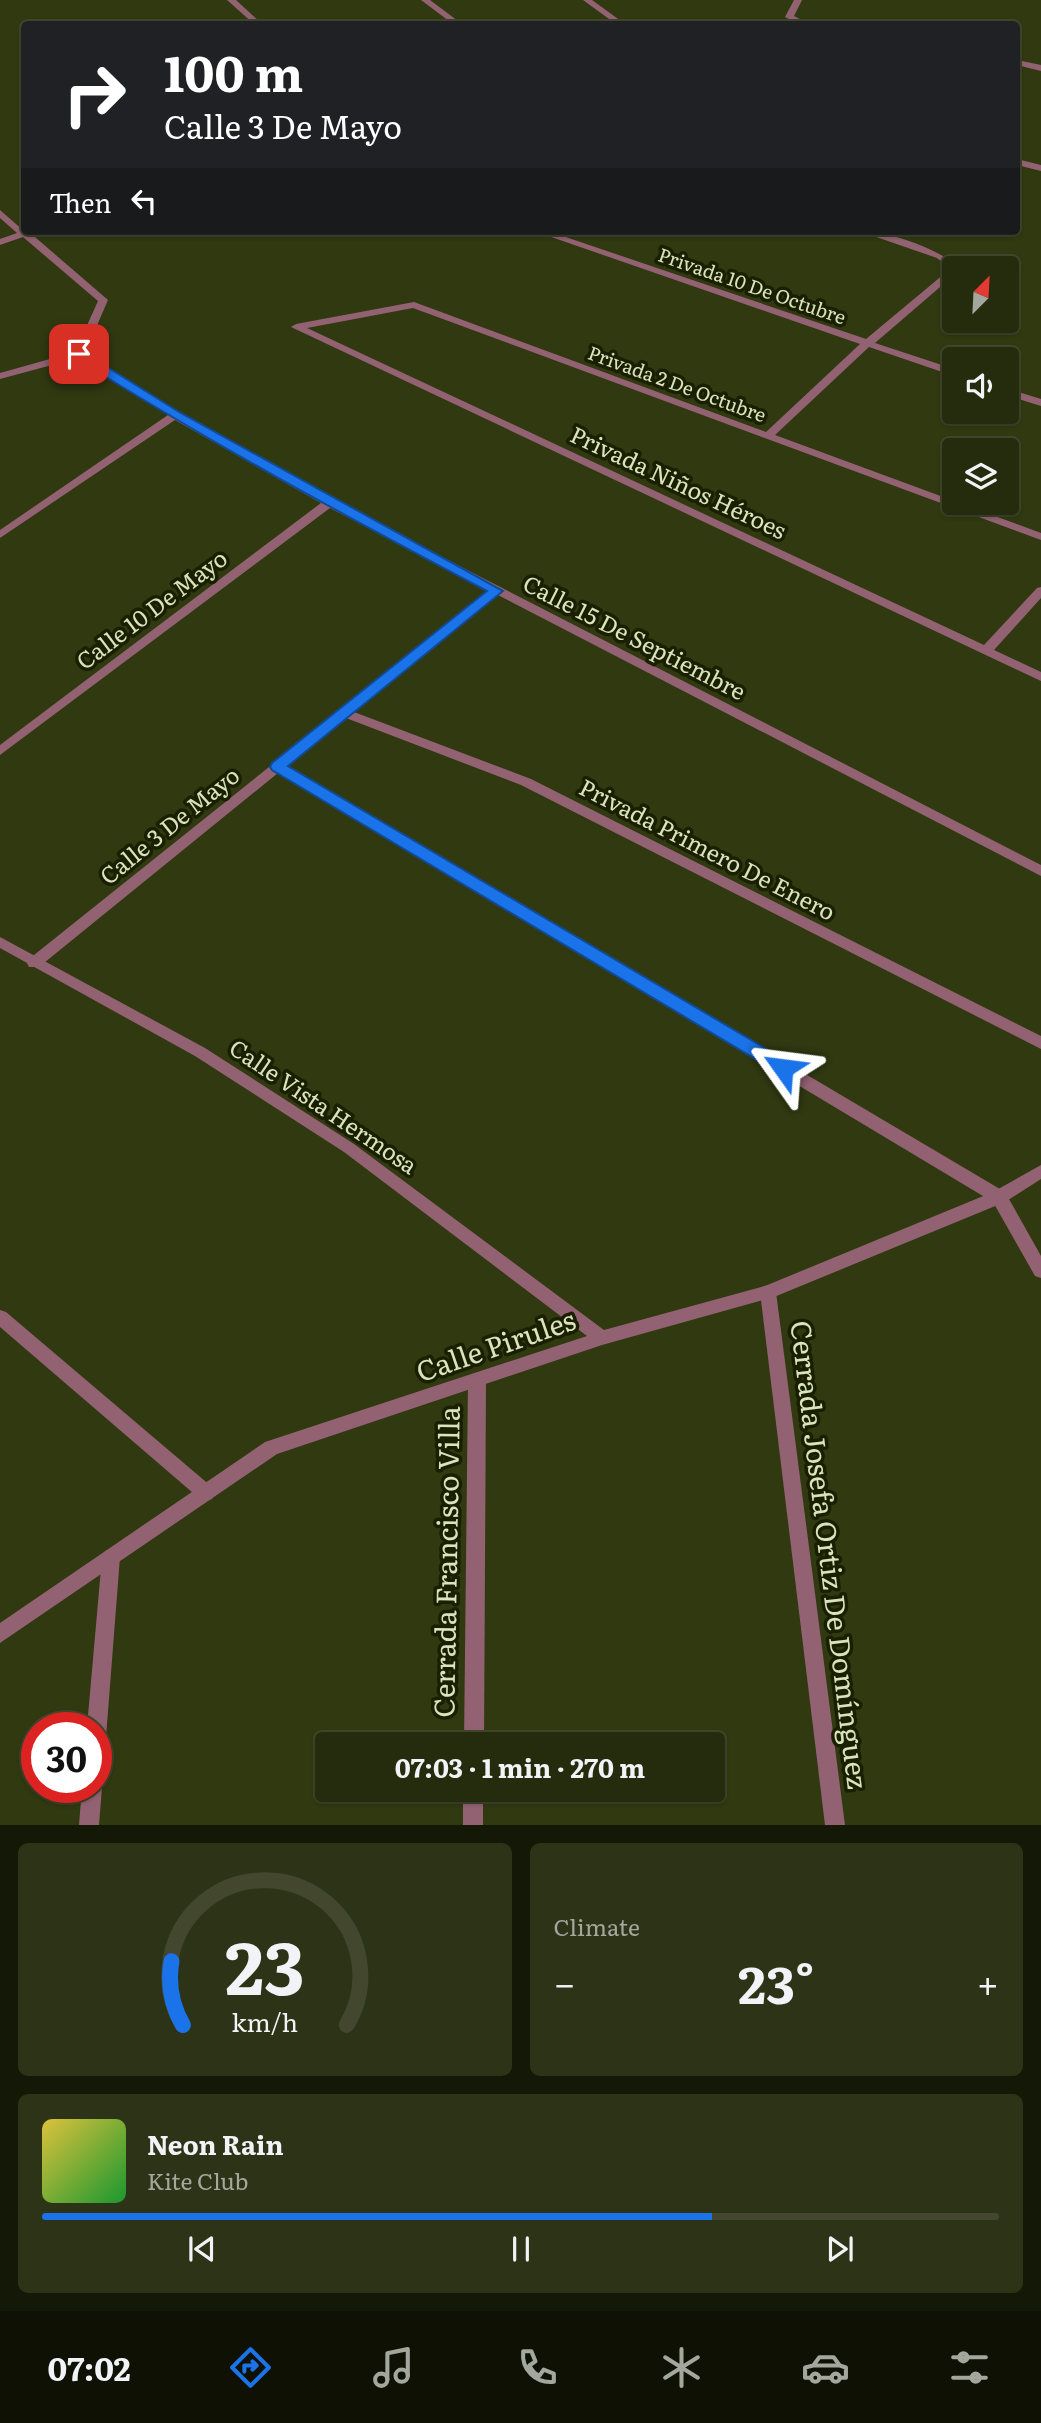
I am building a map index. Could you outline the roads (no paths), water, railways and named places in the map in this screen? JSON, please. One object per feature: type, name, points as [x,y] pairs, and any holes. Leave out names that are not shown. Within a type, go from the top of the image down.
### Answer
[{"type":"street","points":[[231,0],[255,21]]},
{"type":"street","points":[[425,0],[454,21]]},
{"type":"street","points":[[587,0],[617,21]]},
{"type":"street","points":[[798,0],[789,16],[799,21]]},
{"type":"street","points":[[1020,64],[1041,68]]},
{"type":"street","points":[[1020,163],[1041,168]]},
{"type":"street","points":[[0,213],[21,230]]},
{"type":"street","points":[[0,242],[21,234]]},
{"type":"street","points":[[0,376],[79,354],[103,300],[27,235]]},
{"type":"street","name":"Privada 10 De Octubre","points":[[551,235],[942,369]]},
{"type":"street","points":[[876,235],[942,258]]},
{"type":"street","points":[[768,436],[867,344],[942,279]]},
{"type":"street","name":"Privada 2 De Octubre","points":[[296,327],[414,305],[1041,537]]},
{"type":"street","name":"Privada Niños Héroes","points":[[296,327],[1041,677]]},
{"type":"street","name":"Calle 15 De Septiembre","points":[[79,354],[175,415],[329,502],[496,591],[1041,871]]},
{"type":"street","points":[[1019,395],[1041,403]]},
{"type":"street","points":[[0,535],[175,415]]},
{"type":"street","name":"Calle 10 De Mayo","points":[[0,751],[329,502]]},
{"type":"street","name":"Calle 3 De Mayo","points":[[34,963],[496,591]]},
{"type":"street","points":[[986,651],[1041,591]]},
{"type":"street","name":"Privada Primero De Enero","points":[[345,713],[526,782],[1041,1043]]},
{"type":"street","points":[[278,767],[999,1197],[1041,1271]]},
{"type":"street","name":"Calle Vista Hermosa","points":[[0,942],[200,1052],[338,1141],[484,1247],[602,1338]]},
{"type":"street","name":"Calle Pirules","points":[[0,1634],[271,1448],[602,1338],[768,1292],[999,1197],[1041,1171]]},
{"type":"street","name":"Cerrada Josefa Ortiz De Domínguez","points":[[768,1292],[835,1825]]},
{"type":"street","points":[[0,1317],[205,1493]]},
{"type":"street","name":"Cerrada Francisco Villa","points":[[474,1732],[477,1381]]},
{"type":"street","points":[[98,1712],[111,1557]]},
{"type":"street","points":[[473,1802],[473,1825]]},
{"type":"street","points":[[89,1825],[91,1803]]}]
